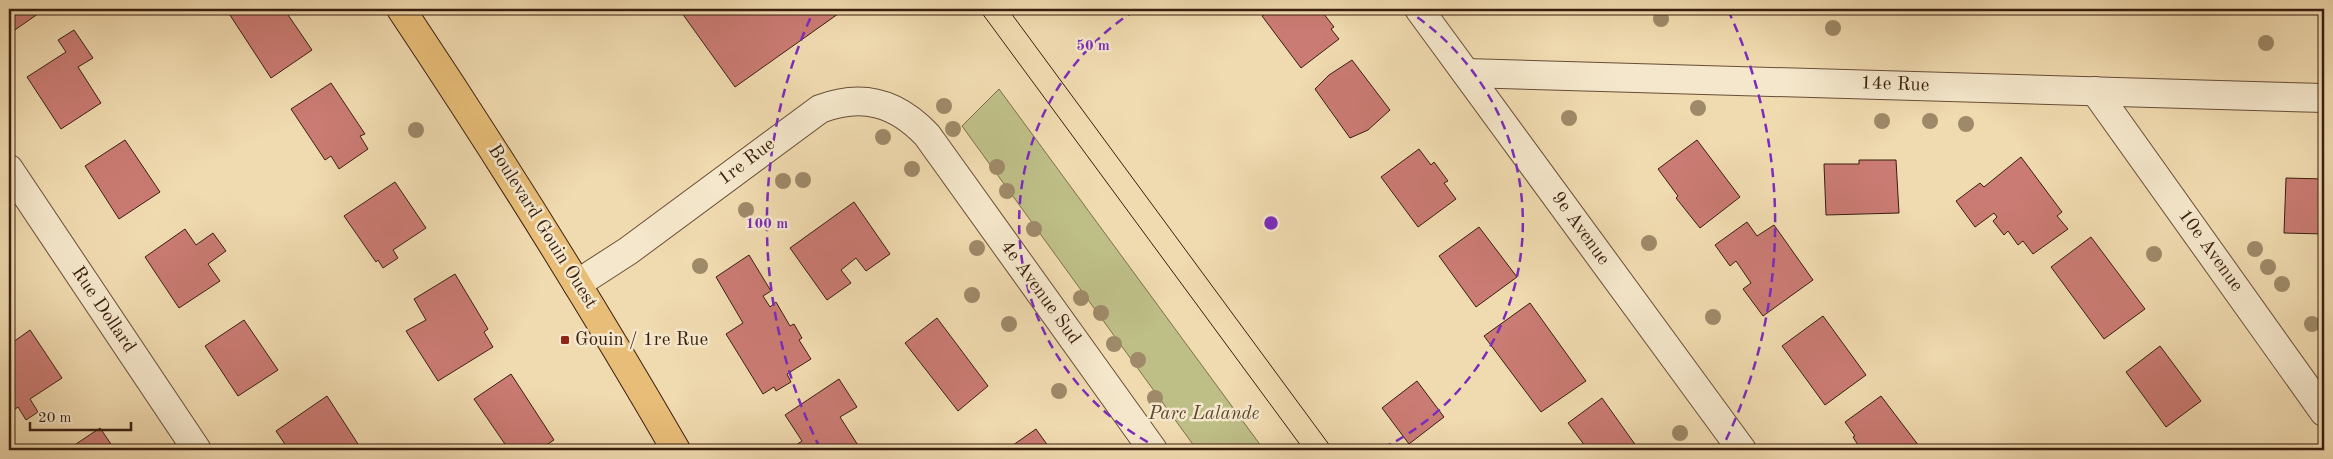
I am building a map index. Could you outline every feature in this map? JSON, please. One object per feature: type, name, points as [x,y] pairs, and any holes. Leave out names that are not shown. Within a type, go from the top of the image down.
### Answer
[{"type":"main road","name":"Boulevard Gouin Ouest","points":[[401,9],[476,121],[577,284],[676,450]]},
{"type":"street","name":"9e Avenue","points":[[1419,9],[1742,450]]},
{"type":"street","name":"14e Rue","points":[[1466,73],[2324,98]]},
{"type":"street","name":"10e Avenue","points":[[2096,91],[2324,412]]},
{"type":"street","name":"1re Rue","points":[[577,284],[628,251],[820,109],[848,100],[886,106],[916,123],[927,135]]},
{"type":"street","name":"4e Avenue Sud","points":[[927,135],[1153,450]]},
{"type":"street","name":"Rue Dollard","points":[[9,169],[197,450]]},
{"type":"green space","name":"Parc Lalande","points":[[999,89],[1264,450],[1197,450],[962,126]]},
{"type":"building","points":[[9,9],[45,9],[9,34]]},
{"type":"building","points":[[226,9],[284,9],[312,50],[271,78]]},
{"type":"building","points":[[679,9],[845,9],[735,87]]},
{"type":"building","points":[[1272,9],[1320,9],[1334,27],[1331,29],[1339,39],[1301,68],[1262,16]]},
{"type":"building","points":[[74,30],[93,58],[78,67],[101,103],[61,129],[27,77],[66,52],[58,40]]},
{"type":"building","points":[[1352,60],[1390,110],[1368,130],[1350,138],[1315,89],[1329,75]]},
{"type":"building","points":[[331,83],[365,134],[360,136],[368,149],[339,169],[331,156],[325,160],[291,109]]},
{"type":"building","points":[[125,140],[160,192],[119,219],[85,166]]},
{"type":"building","points":[[1697,140],[1740,197],[1700,228],[1676,198],[1678,196],[1658,169]]},
{"type":"building","points":[[1419,149],[1431,165],[1434,162],[1448,181],[1444,183],[1456,199],[1418,227],[1381,177]]},
{"type":"building","points":[[2021,157],[2062,212],[2057,216],[2068,229],[2033,254],[2023,241],[2018,245],[2008,231],[2004,235],[1993,221],[1997,217],[1994,213],[1975,227],[1956,201],[1980,183],[1984,187]]},
{"type":"building","points":[[1859,160],[1896,160],[1899,213],[1826,215],[1824,164],[1859,164]]},
{"type":"building","points":[[2286,178],[2324,179],[2324,234],[2284,233]]},
{"type":"building","points":[[395,182],[426,228],[393,250],[398,258],[383,268],[378,260],[376,262],[344,216]]},
{"type":"building","points":[[854,202],[890,254],[866,271],[856,258],[841,270],[851,283],[827,300],[790,248]]},
{"type":"building","points":[[1747,222],[1757,236],[1774,225],[1813,280],[1763,316],[1743,289],[1751,283],[1736,261],[1730,266],[1715,245]]},
{"type":"building","points":[[1479,227],[1517,277],[1476,307],[1439,256]]},
{"type":"building","points":[[185,229],[196,245],[213,233],[226,251],[208,264],[220,281],[179,308],[145,257]]},
{"type":"building","points":[[2091,237],[2145,309],[2104,339],[2051,267]]},
{"type":"building","points":[[749,255],[771,291],[763,296],[770,307],[776,302],[790,326],[794,324],[802,338],[799,340],[811,359],[787,374],[791,382],[776,391],[774,387],[763,394],[726,334],[743,323],[716,277]]},
{"type":"building","points":[[455,274],[488,329],[484,332],[493,347],[438,381],[406,331],[426,320],[414,299]]},
{"type":"building","points":[[1530,303],[1586,381],[1541,412],[1484,336]]},
{"type":"building","points":[[1823,316],[1866,375],[1825,405],[1782,346]]},
{"type":"building","points":[[937,318],[988,386],[958,411],[905,343]]},
{"type":"building","points":[[244,320],[278,370],[238,396],[205,346]]},
{"type":"building","points":[[30,330],[62,378],[30,399],[38,412],[26,420],[18,407],[11,412],[9,408],[9,345]]},
{"type":"building","points":[[2160,346],[2201,401],[2166,427],[2126,372]]},
{"type":"building","points":[[511,374],[554,440],[539,450],[509,450],[474,399]]},
{"type":"building","points":[[839,379],[857,407],[840,417],[861,450],[799,450],[796,445],[802,441],[785,415]]},
{"type":"building","points":[[1417,381],[1444,417],[1409,444],[1382,408]]},
{"type":"building","points":[[327,396],[358,444],[350,450],[289,450],[276,431]]},
{"type":"building","points":[[1881,396],[1922,450],[1861,450],[1853,437],[1855,436],[1845,422]]},
{"type":"building","points":[[1602,398],[1639,450],[1588,450],[1568,423]]},
{"type":"building","points":[[100,428],[113,447],[108,450],[67,450]]},
{"type":"building","points":[[1036,429],[1051,450],[1006,450]]},
{"type":"tram line","points":[[979,9],[1304,450]]},
{"type":"tram line","points":[[1008,9],[1333,450]]},
{"type":"place","name":"Gouin / 1re Rue","points":[[565,340]]}]
